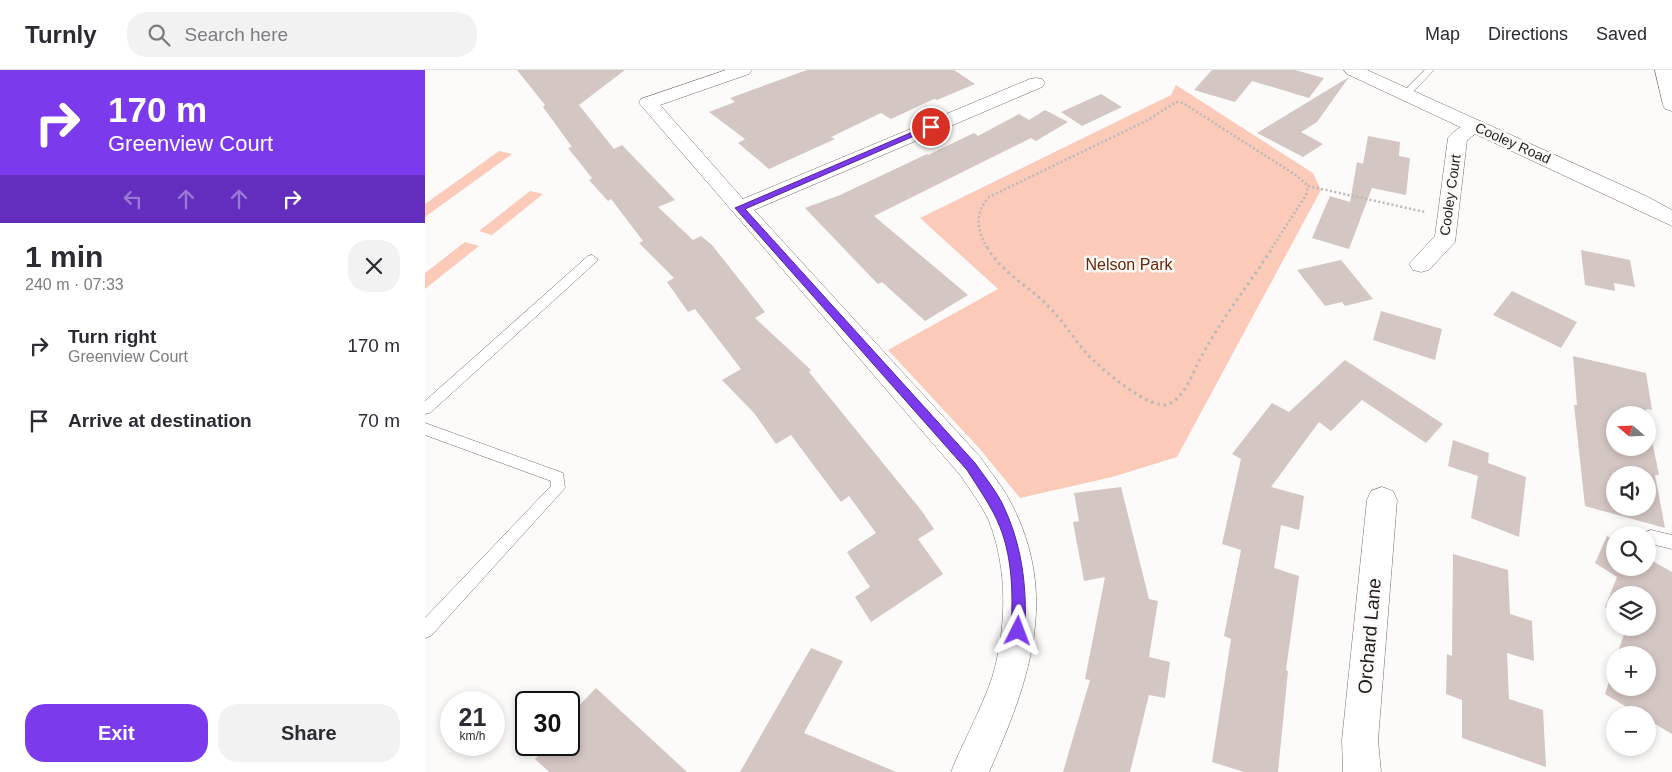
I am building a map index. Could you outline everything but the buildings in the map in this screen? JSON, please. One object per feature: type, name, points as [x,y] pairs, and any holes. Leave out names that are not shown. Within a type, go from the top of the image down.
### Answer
[{"type":"street","points":[[743,70],[648,103],[971,467],[995,504],[1007,529],[1016,567],[1020,596],[1018,631],[1003,697],[970,772]]},
{"type":"street","name":"Cooley Road","points":[[1353,70],[1639,201],[1672,219]]},
{"type":"street","points":[[1664,70],[1672,105]]},
{"type":"street","points":[[740,208],[1036,83]]},
{"type":"street","name":"Cooley Court","points":[[1421,264],[1444,242],[1449,217],[1458,138],[1475,126]]},
{"type":"street","name":"Orchard Lane","points":[[1362,772],[1360,740],[1382,500]]},
{"type":"lane","points":[[1405,95],[1430,70]]},
{"type":"lane","points":[[425,409],[592,259]]},
{"type":"lane","points":[[425,429],[558,477],[558,488],[425,630]]},
{"type":"lane","points":[[1656,538],[1672,542]]},
{"type":"path","points":[[1307,186],[1306,195],[1265,260],[1221,321],[1176,400],[1165,406],[1153,404],[1143,399],[1092,359],[1051,309],[991,255],[979,231],[977,220],[981,204],[989,197],[1148,120],[1175,102],[1183,103],[1297,176],[1307,186],[1449,217]]},
{"type":"green space","name":"Nelson Park","points":[[1176,85],[1313,173],[1321,190],[1177,457],[1112,477],[1020,498],[979,448],[888,350],[998,289],[920,218],[1171,95]]},
{"type":"green space","points":[[499,151],[512,154],[425,217],[425,204]]},
{"type":"green space","points":[[530,191],[543,194],[492,235],[479,231]]},
{"type":"green space","points":[[465,242],[479,246],[425,289],[425,273]]},
{"type":"route","points":[[931,127],[740,208],[971,467],[995,504],[1007,529],[1016,567],[1020,596],[1018,631]]}]
